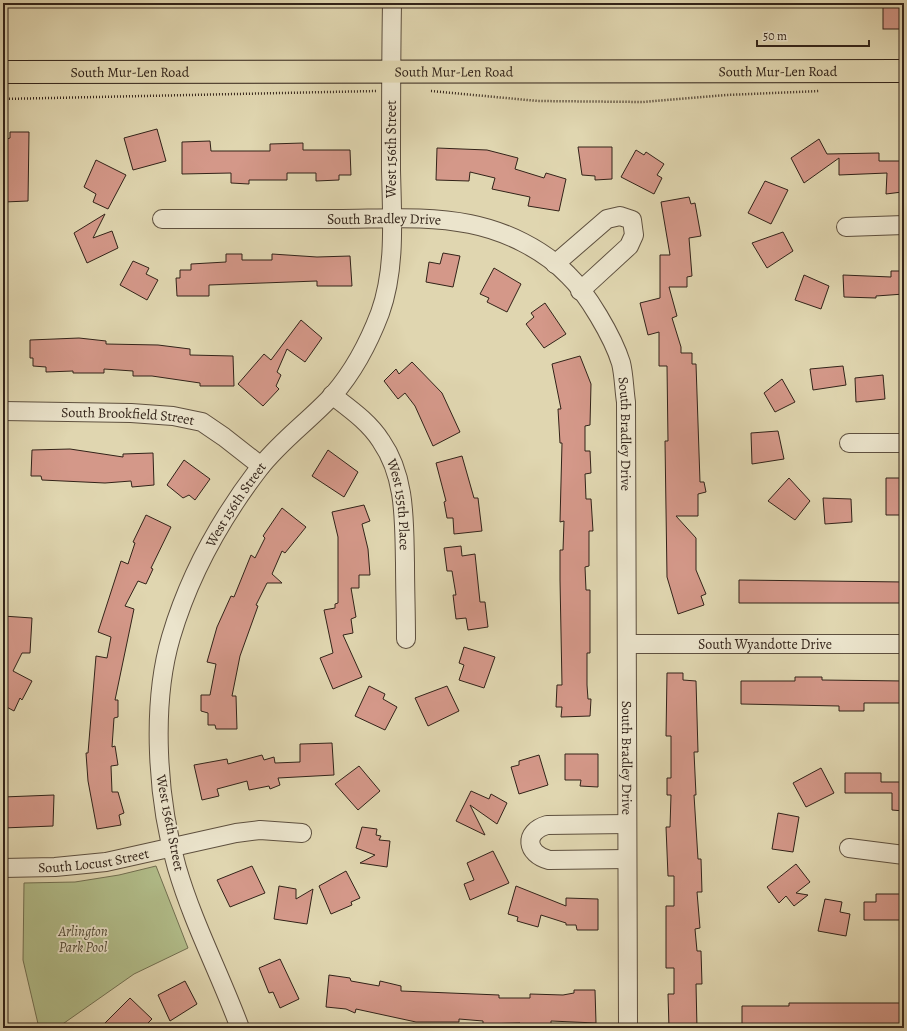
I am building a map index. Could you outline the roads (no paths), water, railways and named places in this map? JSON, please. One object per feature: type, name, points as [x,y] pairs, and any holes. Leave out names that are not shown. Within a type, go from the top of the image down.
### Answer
[{"type":"main road","name":"South Mur-Len Road","points":[[3,72],[391,81],[904,71]]},
{"type":"street","name":"West 156th Street","points":[[240,1028],[185,893],[172,848],[164,807],[158,739],[163,676],[170,638],[194,573],[208,546],[240,494],[261,466],[332,395],[348,376],[370,337],[381,311],[390,261],[392,219],[392,3]]},
{"type":"street","points":[[555,264],[607,219],[620,216],[632,220],[634,235],[629,246],[580,291]]},
{"type":"street","name":"South Bradley Drive","points":[[162,219],[392,219],[442,220],[472,224],[514,238],[545,255],[569,275],[610,337],[621,363],[626,402],[628,1028]]},
{"type":"street","points":[[846,227],[904,225]]},
{"type":"street","name":"West 155th Place","points":[[332,395],[367,424],[382,441],[399,479],[404,517],[406,639]]},
{"type":"street","name":"South Brookfield Street","points":[[3,411],[131,413],[173,416],[202,422],[261,466]]},
{"type":"street","points":[[849,443],[904,443]]},
{"type":"street","name":"South Wyandotte Drive","points":[[627,644],[904,644]]},
{"type":"street","points":[[627,824],[547,825],[537,828],[531,837],[530,845],[534,853],[541,858],[549,860],[627,859]]},
{"type":"street","name":"South Locust Street","points":[[3,868],[55,867],[106,862],[236,833],[260,830],[302,833]]},
{"type":"street","points":[[849,848],[904,855]]},
{"type":"park label","name":"Arlington Park Pool","points":[[83,940]]}]
